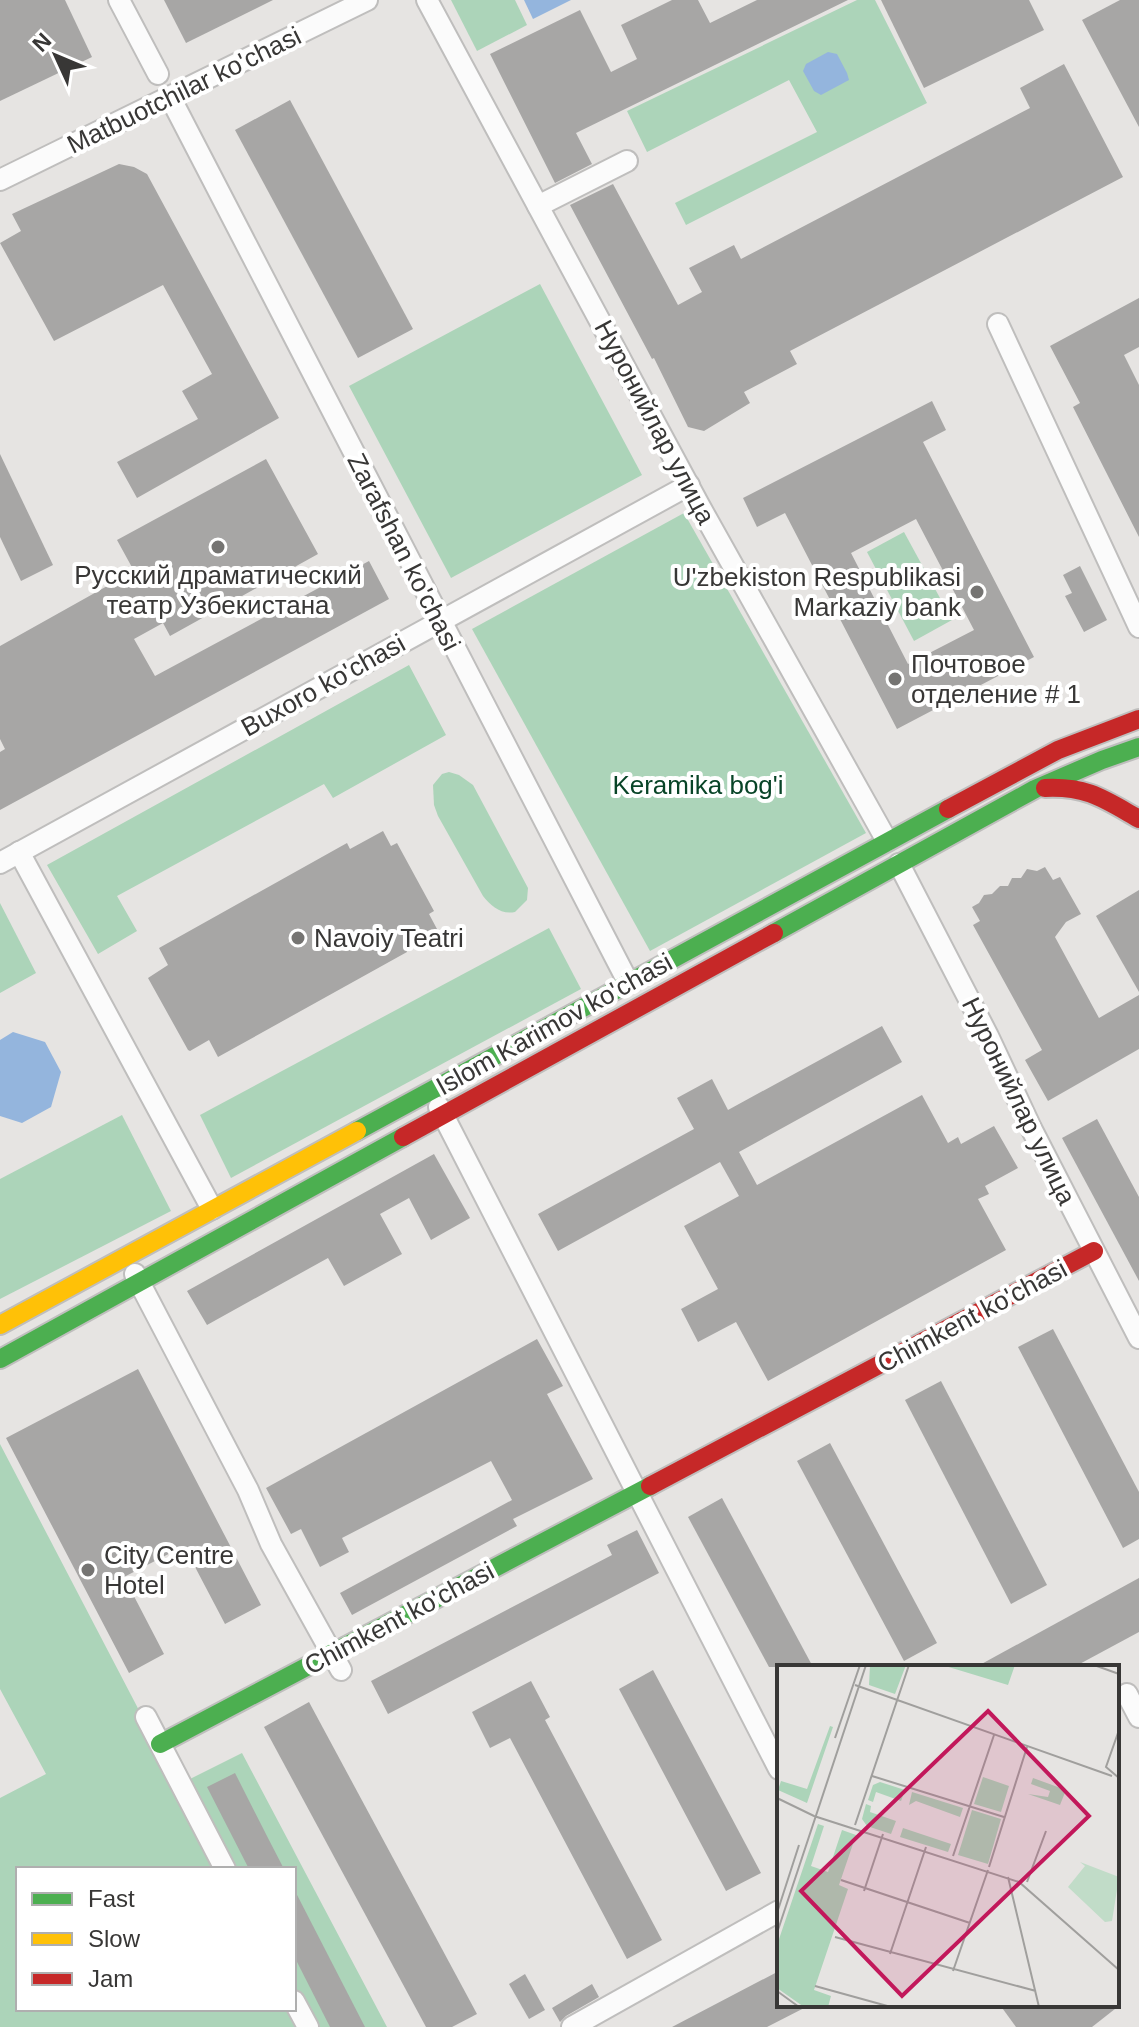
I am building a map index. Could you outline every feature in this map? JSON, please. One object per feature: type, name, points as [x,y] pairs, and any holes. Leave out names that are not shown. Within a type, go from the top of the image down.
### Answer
[{"type":"main road","name":"Islom Karimov ko'chasi","points":[[0,1325],[1058,750],[1134,724]]},
{"type":"main road","name":"Islom Karimov ko'chasi","points":[[0,1359],[1035,789],[1139,747]]},
{"type":"main road","points":[[1035,789],[1065,787],[1086,790],[1139,819]]},
{"type":"main road","name":"Zarafshan ko'chasi","points":[[628,982],[640,1006]]},
{"type":"main road","name":"Chimkent ko'chasi","points":[[160,1744],[337,1662],[638,1492],[1094,1251]]},
{"type":"street","points":[[119,0],[158,74]]},
{"type":"street","name":"Matbuotchilar ko'chasi","points":[[0,180],[367,0]]},
{"type":"street","name":"Нуронийлар улица","points":[[427,0],[689,485],[887,841]]},
{"type":"street","name":"Zarafshan ko'chasi","points":[[170,97],[628,982]]},
{"type":"street","points":[[538,206],[627,161]]},
{"type":"street","points":[[998,324],[1139,627]]},
{"type":"street","name":"Buxoro ko'chasi","points":[[0,863],[689,485]]},
{"type":"street","points":[[19,852],[212,1209]]},
{"type":"street","name":"Нуронийлар улица","points":[[899,864],[1139,1338]]},
{"type":"street","points":[[430,1090],[777,1765]]},
{"type":"street","points":[[126,1256],[248,1490],[271,1544],[337,1662]]},
{"type":"street","points":[[1128,1693],[1139,1717]]},
{"type":"street","points":[[146,1717],[224,1867]]},
{"type":"street","points":[[572,2027],[777,1912]]},
{"type":"street","points":[[296,2005],[308,2027]]},
{"type":"green space","points":[[451,0],[515,0],[527,25],[477,51]]},
{"type":"green space","points":[[857,0],[875,0],[927,103],[686,225],[675,203],[817,132],[789,80],[647,152],[627,111]]},
{"type":"green space","points":[[540,284],[642,475],[451,578],[349,386]]},
{"type":"green space","name":"Keramika bog'i","points":[[684,513],[866,833],[650,951],[472,629]]},
{"type":"green space","points":[[904,532],[952,620],[914,641],[867,552]]},
{"type":"green space","points":[[409,665],[446,735],[333,798],[324,784],[117,896],[137,931],[98,954],[47,865]]},
{"type":"green space","points":[[449,772],[473,785],[528,888],[527,900],[515,912],[497,909],[483,896],[438,816],[433,785],[442,774]]},
{"type":"green space","points":[[0,903],[36,973],[0,993]]},
{"type":"green space","points":[[549,928],[581,989],[231,1178],[200,1115]]},
{"type":"green space","points":[[122,1115],[171,1211],[0,1299],[0,1179]]},
{"type":"green space","points":[[0,1444],[178,1785],[242,1753],[387,2027],[0,2027],[0,1798],[46,1774],[0,1689]]},
{"type":"water","points":[[524,0],[571,0],[533,19]]},
{"type":"water","points":[[828,52],[837,54],[849,80],[821,95],[814,91],[803,71],[806,64]]},
{"type":"water","points":[[13,1032],[45,1042],[61,1072],[51,1107],[22,1123],[0,1116],[0,1040]]},
{"type":"building","points":[[0,0],[65,0],[92,57],[0,101]]},
{"type":"building","points":[[164,0],[273,0],[186,43]]},
{"type":"building","points":[[672,0],[698,0],[710,23],[757,0],[848,0],[576,133],[592,164],[555,183],[490,54],[580,10],[611,72],[637,59],[621,25]]},
{"type":"building","points":[[881,0],[1029,0],[1044,30],[924,88]]},
{"type":"building","points":[[1120,0],[1139,0],[1139,127],[1082,20]]},
{"type":"building","points":[[1064,64],[1123,177],[790,351],[797,364],[744,392],[750,403],[704,431],[688,427],[570,205],[613,184],[678,305],[702,292],[689,268],[734,245],[741,259],[1030,108],[1020,88]]},
{"type":"building","points":[[290,100],[413,329],[358,358],[235,130]]},
{"type":"building","points":[[119,164],[147,174],[279,418],[137,498],[117,462],[198,419],[182,391],[212,374],[163,285],[54,341],[0,243],[21,231],[12,214]]},
{"type":"building","points":[[1139,298],[1139,347],[1124,355],[1139,385],[1139,537],[1073,407],[1080,403],[1050,346]]},
{"type":"building","name":"U'zbekiston Respublikasi Markaziy bank","points":[[932,401],[946,430],[923,442],[1034,657],[897,729],[785,513],[757,527],[743,498]],"holes":[[[916,519],[974,630],[908,664],[851,553]]]},
{"type":"building","points":[[0,454],[53,565],[21,581],[0,537]]},
{"type":"building","points":[[266,459],[318,554],[170,636],[163,623],[134,639],[155,676],[369,561],[389,599],[0,810],[0,752],[5,749],[0,739],[0,646],[134,571],[117,540]]},
{"type":"building","points":[[1080,566],[1107,620],[1084,632],[1065,596],[1072,593],[1063,575]]},
{"type":"building","name":"Navoiy Teatri","points":[[383,831],[391,846],[397,843],[434,911],[429,914],[437,929],[405,947],[407,952],[218,1057],[209,1040],[188,1050],[148,978],[168,965],[159,948],[347,843],[350,849]]},
{"type":"building","points":[[1045,867],[1053,880],[1060,877],[1081,914],[1066,922],[1055,937],[1099,1018],[1139,995],[1139,1049],[1048,1101],[1025,1060],[1042,1050],[973,925],[980,921],[972,907],[984,895],[992,894],[1000,886],[1008,886],[1012,878],[1021,878],[1027,869],[1037,871]]},
{"type":"building","points":[[1139,890],[1139,992],[1096,916]]},
{"type":"building","points":[[882,1026],[902,1062],[739,1152],[757,1185],[922,1095],[948,1143],[958,1137],[961,1144],[994,1126],[1018,1168],[985,1186],[989,1194],[978,1199],[1006,1250],[768,1381],[736,1322],[698,1342],[681,1309],[718,1289],[684,1226],[739,1196],[720,1162],[558,1251],[538,1214],[694,1129],[677,1098],[712,1079],[728,1110]]},
{"type":"building","points":[[1097,1119],[1139,1197],[1139,1281],[1062,1138]]},
{"type":"building","points":[[434,1154],[470,1218],[431,1240],[409,1198],[380,1214],[402,1254],[344,1286],[328,1258],[207,1325],[187,1291]]},
{"type":"building","points":[[1053,1329],[1139,1492],[1139,1539],[1123,1548],[1018,1347]]},
{"type":"building","points":[[537,1339],[563,1386],[547,1394],[593,1479],[513,1519],[517,1526],[352,1615],[340,1593],[512,1500],[491,1461],[342,1538],[349,1552],[320,1567],[301,1529],[291,1534],[266,1488]]},
{"type":"building","points":[[138,1369],[261,1605],[225,1624],[184,1546],[124,1577],[164,1654],[129,1673],[6,1438]]},
{"type":"building","points":[[941,1381],[1047,1585],[1011,1604],[905,1400]]},
{"type":"building","points":[[830,1443],[937,1643],[904,1661],[797,1461]]},
{"type":"building","points":[[722,1498],[812,1665],[769,1667],[688,1517]]},
{"type":"building","points":[[637,1530],[659,1573],[388,1714],[371,1681],[612,1555],[607,1545]]},
{"type":"building","points":[[1139,1578],[1139,1632],[1078,1665],[980,1665]]},
{"type":"building","points":[[653,1670],[761,1873],[726,1891],[619,1689]]},
{"type":"building","points":[[531,1681],[550,1717],[545,1720],[662,1940],[627,1959],[510,1738],[490,1748],[472,1712]]},
{"type":"building","points":[[309,1702],[477,2014],[452,2027],[426,2027],[264,1727]]},
{"type":"building","points":[[235,1773],[283,1867],[248,1867],[207,1787]]},
{"type":"building","points":[[296,1893],[365,2027],[330,2027],[296,1960]]},
{"type":"building","points":[[777,1972],[777,2007],[806,2007],[767,2027],[672,2027]]},
{"type":"building","points":[[525,1974],[545,2010],[529,2019],[509,1984]]},
{"type":"building","points":[[592,1984],[599,1997],[560,2022],[552,2008]]},
{"type":"building","points":[[1001,2007],[1117,2007],[1092,2027],[1016,2027]]},
{"type":"traffic: fast","points":[[774,933],[1035,789],[1139,747]]},
{"type":"traffic: fast","points":[[357,1131],[948,809]]},
{"type":"traffic: fast","points":[[0,1359],[403,1137]]},
{"type":"traffic: fast","points":[[160,1744],[650,1486]]},
{"type":"traffic: slow","points":[[0,1325],[357,1131]]},
{"type":"traffic: jam","points":[[948,809],[1058,750],[1139,719]]},
{"type":"traffic: jam","points":[[1045,788],[1084,792],[1139,819]]},
{"type":"traffic: jam","points":[[403,1137],[774,933]]},
{"type":"traffic: jam","points":[[650,1486],[1094,1251]]},
{"type":"place","name":"Русский драматический театр Узбекистана","points":[[218,547]]},
{"type":"place","name":"U'zbekiston Respublikasi Markaziy bank","points":[[977,592]]},
{"type":"place","name":"Почтовое отделение # 1","points":[[895,679]]},
{"type":"place","name":"Navoiy Teatri","points":[[298,938]]},
{"type":"place","name":"City Centre Hotel","points":[[88,1570]]}]
